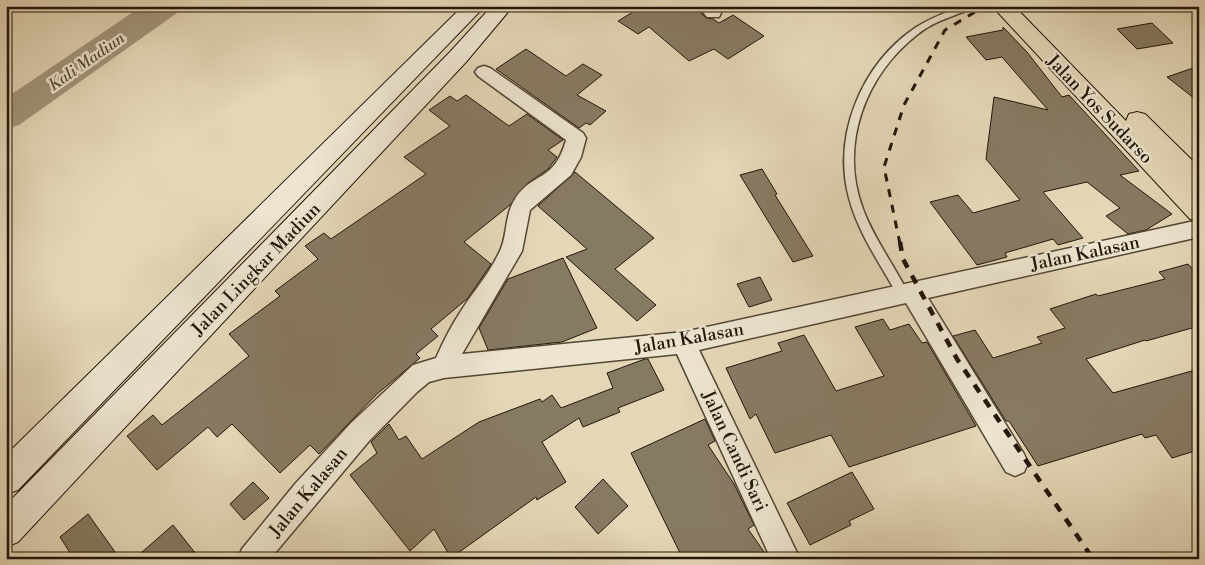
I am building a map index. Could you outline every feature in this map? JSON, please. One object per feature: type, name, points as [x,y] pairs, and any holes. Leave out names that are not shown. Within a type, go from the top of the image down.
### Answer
[{"type":"highway","name":"Jalan Yos Sudarso","points":[[1002,6],[1199,212]]},
{"type":"highway","name":"Jalan Yos Sudarso","points":[[1026,6],[1199,183]]},
{"type":"main road","name":"Jalan Lingkar Madiun","points":[[6,478],[475,6]]},
{"type":"main road","name":"Jalan Lingkar Madiun","points":[[6,530],[458,57],[503,6]]},
{"type":"street","points":[[444,367],[462,328],[498,276],[512,249],[514,226],[518,213],[525,201],[562,172],[572,154],[576,138],[484,72]]},
{"type":"street","name":"Jalan Kalasan","points":[[252,559],[305,494],[360,432],[422,373],[444,367],[684,343],[1199,228]]},
{"type":"street","points":[[906,292],[1015,463]]},
{"type":"street","name":"Jalan Candi Sari","points":[[684,343],[786,559]]},
{"type":"lane","points":[[906,292],[854,199],[848,172],[854,123],[874,74],[904,41],[933,21],[972,6]]},
{"type":"building","points":[[643,6],[684,6],[690,10],[695,7],[706,18],[713,19],[719,23],[733,15],[764,36],[728,59],[714,49],[689,61],[649,27],[638,34],[618,21]]},
{"type":"building","points":[[1152,23],[1173,43],[1137,49],[1117,29]]},
{"type":"building","points":[[1003,27],[1027,52],[1062,97],[1069,95],[1139,171],[1120,175],[1172,214],[1146,230],[1128,234],[1106,216],[1120,208],[1087,182],[1043,192],[1083,238],[1058,245],[1053,239],[1005,253],[1007,257],[977,265],[930,202],[958,195],[973,213],[1020,200],[986,159],[994,97],[1048,110],[1002,57],[986,60],[966,37],[1003,30]]},
{"type":"building","points":[[526,49],[566,76],[583,64],[602,75],[577,95],[606,111],[590,125],[586,123],[579,128],[496,69]]},
{"type":"building","points":[[1199,66],[1199,102],[1167,77]]},
{"type":"building","points":[[466,95],[509,126],[527,114],[563,140],[548,150],[557,157],[548,169],[528,183],[510,205],[464,242],[491,264],[468,298],[431,329],[438,336],[416,354],[420,358],[377,394],[319,454],[310,445],[280,473],[232,424],[217,437],[208,427],[157,470],[127,436],[153,415],[162,425],[249,356],[229,334],[280,296],[275,291],[318,259],[305,246],[324,233],[331,239],[426,174],[404,157],[450,126],[429,110],[450,96],[457,101]]},
{"type":"building","points":[[762,169],[777,194],[775,195],[813,256],[793,262],[740,175]]},
{"type":"building","points":[[575,172],[654,238],[615,269],[656,305],[637,321],[566,257],[587,249],[538,206]]},
{"type":"building","points":[[563,258],[597,328],[562,342],[488,350],[479,328],[508,279]]},
{"type":"building","points":[[1188,264],[1199,276],[1199,326],[1145,340],[1086,359],[1113,393],[1199,369],[1198,450],[1172,458],[1156,435],[1145,438],[1142,434],[1038,466],[1009,421],[1006,421],[953,336],[975,330],[993,358],[1042,343],[1037,337],[1065,328],[1050,309],[1096,294],[1098,296],[1165,279],[1159,272]]},
{"type":"building","points":[[760,277],[772,300],[749,307],[737,284]]},
{"type":"building","points":[[883,319],[890,330],[909,324],[922,343],[927,342],[976,426],[849,467],[831,435],[775,453],[756,414],[750,419],[726,368],[782,351],[778,343],[804,335],[836,391],[884,376],[855,327]]},
{"type":"building","points":[[648,359],[664,390],[618,408],[620,412],[583,427],[579,418],[542,442],[566,482],[537,500],[536,497],[451,558],[434,529],[410,551],[350,475],[377,453],[371,442],[389,424],[399,440],[406,436],[422,459],[479,422],[540,399],[542,402],[552,395],[561,408],[613,388],[607,373]]},
{"type":"building","points":[[705,419],[715,441],[708,445],[734,484],[754,525],[748,529],[769,559],[683,559],[631,453]]},
{"type":"building","points":[[852,472],[874,509],[849,521],[851,525],[810,545],[787,503]]},
{"type":"building","points":[[603,479],[628,506],[598,534],[575,507]]},
{"type":"building","points":[[253,482],[269,498],[244,520],[230,504]]},
{"type":"building","points":[[88,514],[120,559],[74,559],[60,537]]},
{"type":"building","points":[[173,525],[200,559],[134,559]]},
{"type":"waterway","name":"Kali Madiun","points":[[6,116],[165,6]]},
{"type":"railway","points":[[900,244],[884,167],[904,105],[945,30],[985,6]]},
{"type":"railway","points":[[900,242],[903,259],[957,359],[1093,559]]}]
